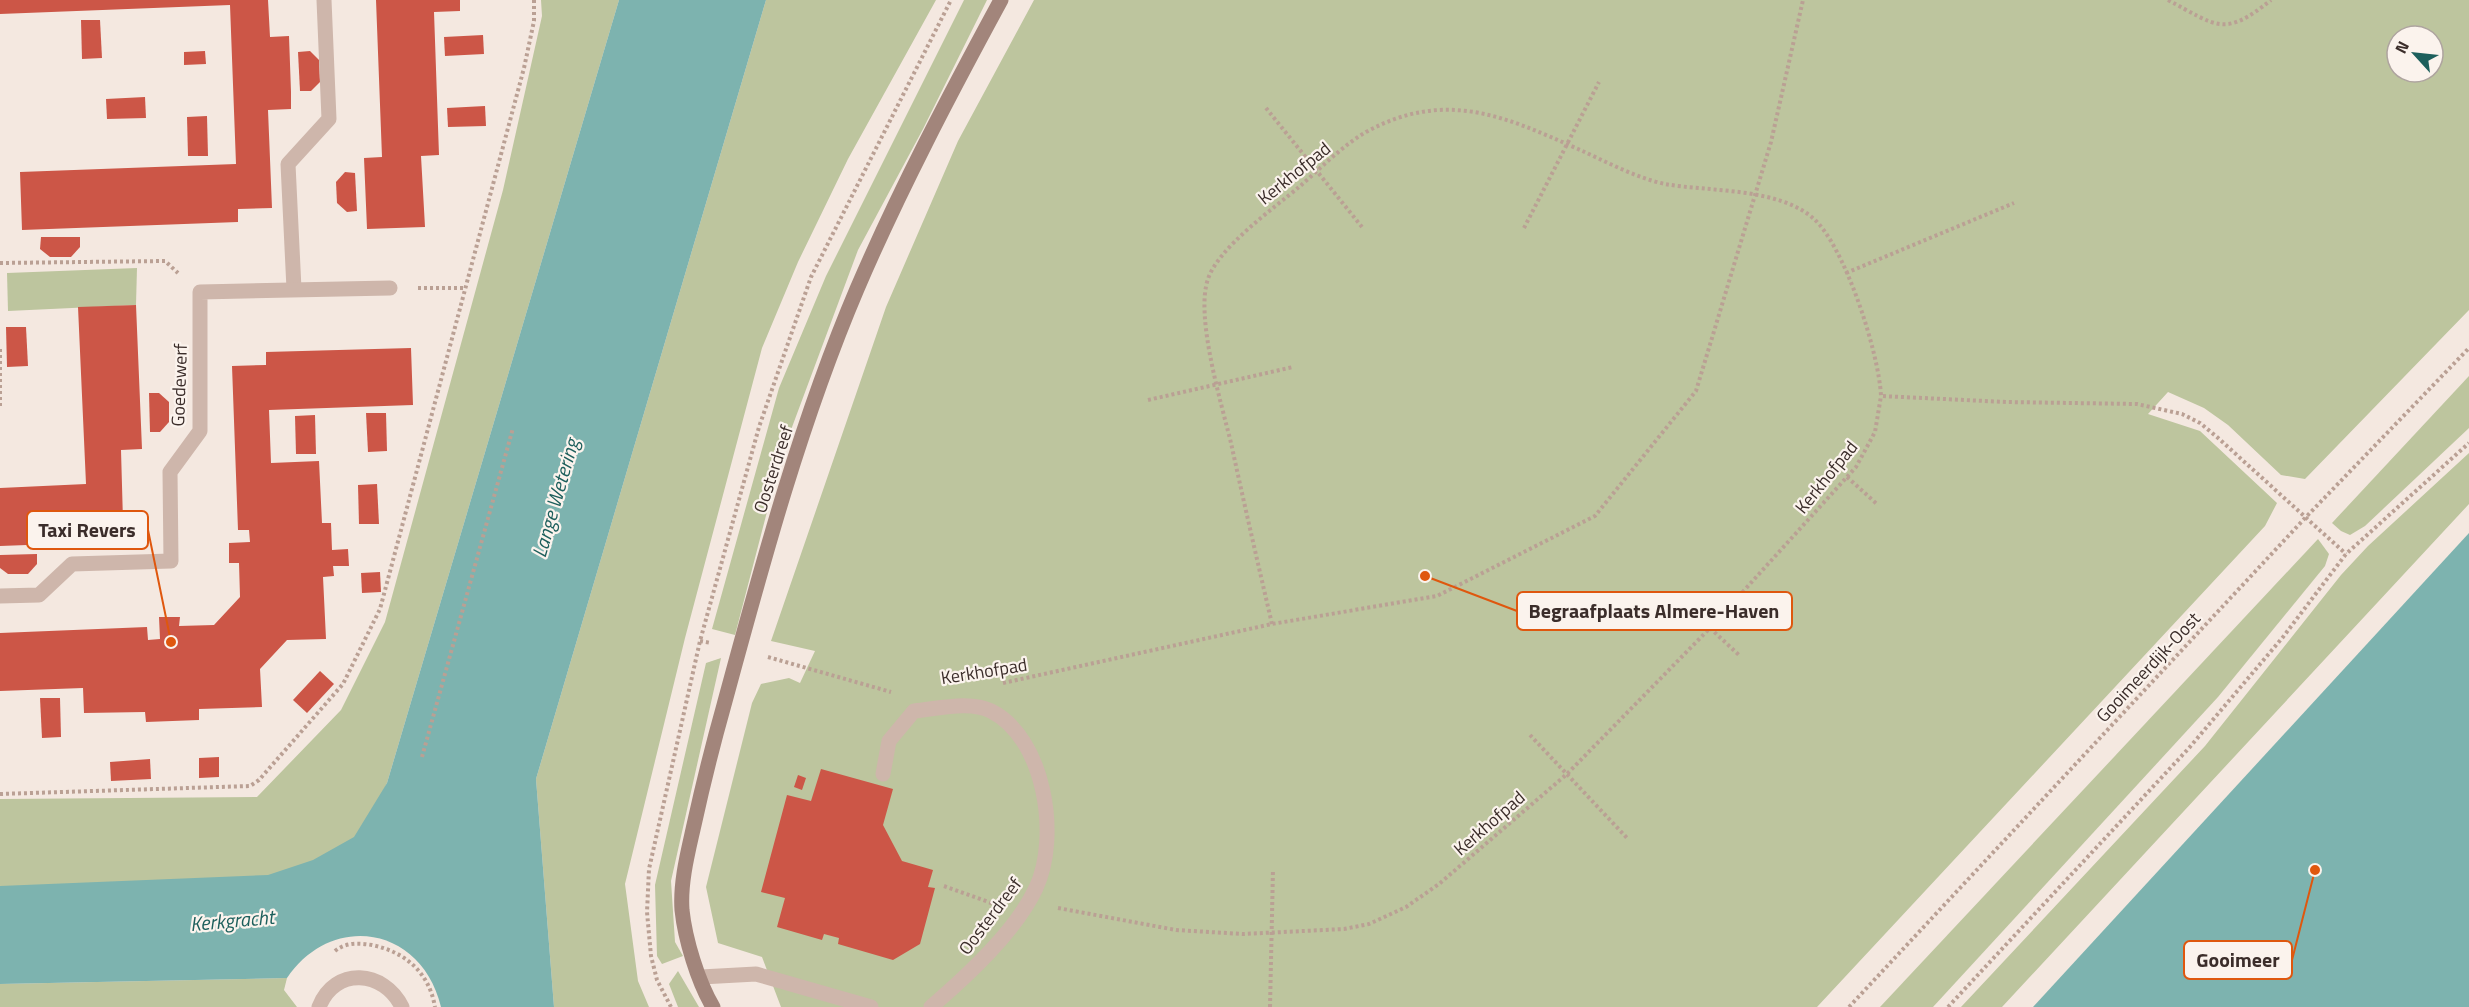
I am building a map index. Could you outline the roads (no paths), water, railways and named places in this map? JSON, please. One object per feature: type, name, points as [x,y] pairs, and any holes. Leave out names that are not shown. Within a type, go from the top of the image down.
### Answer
[{"type":"main road","name":"Oosterdreef","points":[[712,1007],[690,947],[682,908],[686,862],[706,770],[739,648],[815,403],[857,290],[912,174],[1000,0]]},
{"type":"street","points":[[324,0],[329,119],[288,164],[294,289],[390,288]]},
{"type":"street","name":"Goedewerf","points":[[0,596],[39,595],[72,564],[171,561],[170,472],[200,431],[200,292],[294,289]]},
{"type":"street","name":"Oosterdreef","points":[[883,774],[889,741],[914,711],[965,706],[990,710],[1018,730],[1041,777],[1048,843],[1037,886],[1027,905],[973,970],[931,1007]]},
{"type":"street","points":[[701,977],[756,974],[871,1007]]},
{"type":"street","points":[[319,1007],[332,988],[358,977],[372,979],[386,986],[396,996],[402,1007]]},
{"type":"water","points":[[619,0],[766,0],[536,779],[554,1007],[441,1007],[431,980],[415,959],[396,945],[374,937],[351,937],[328,943],[306,957],[287,978],[0,984],[0,886],[268,875],[313,860],[354,837],[387,783]]},
{"type":"water","points":[[2469,533],[2469,1007],[2033,1007]]},
{"type":"place","name":"Begraafplaats Almere-Haven","points":[[1425,576]]},
{"type":"place","name":"Taxi Revers","points":[[171,642]]},
{"type":"place","name":"Gooimeer","points":[[2315,870]]},
{"type":"water label","name":"Lange Wetering","points":[[555,498]]},
{"type":"water label","name":"Kerkgracht","points":[[232,920]]}]
